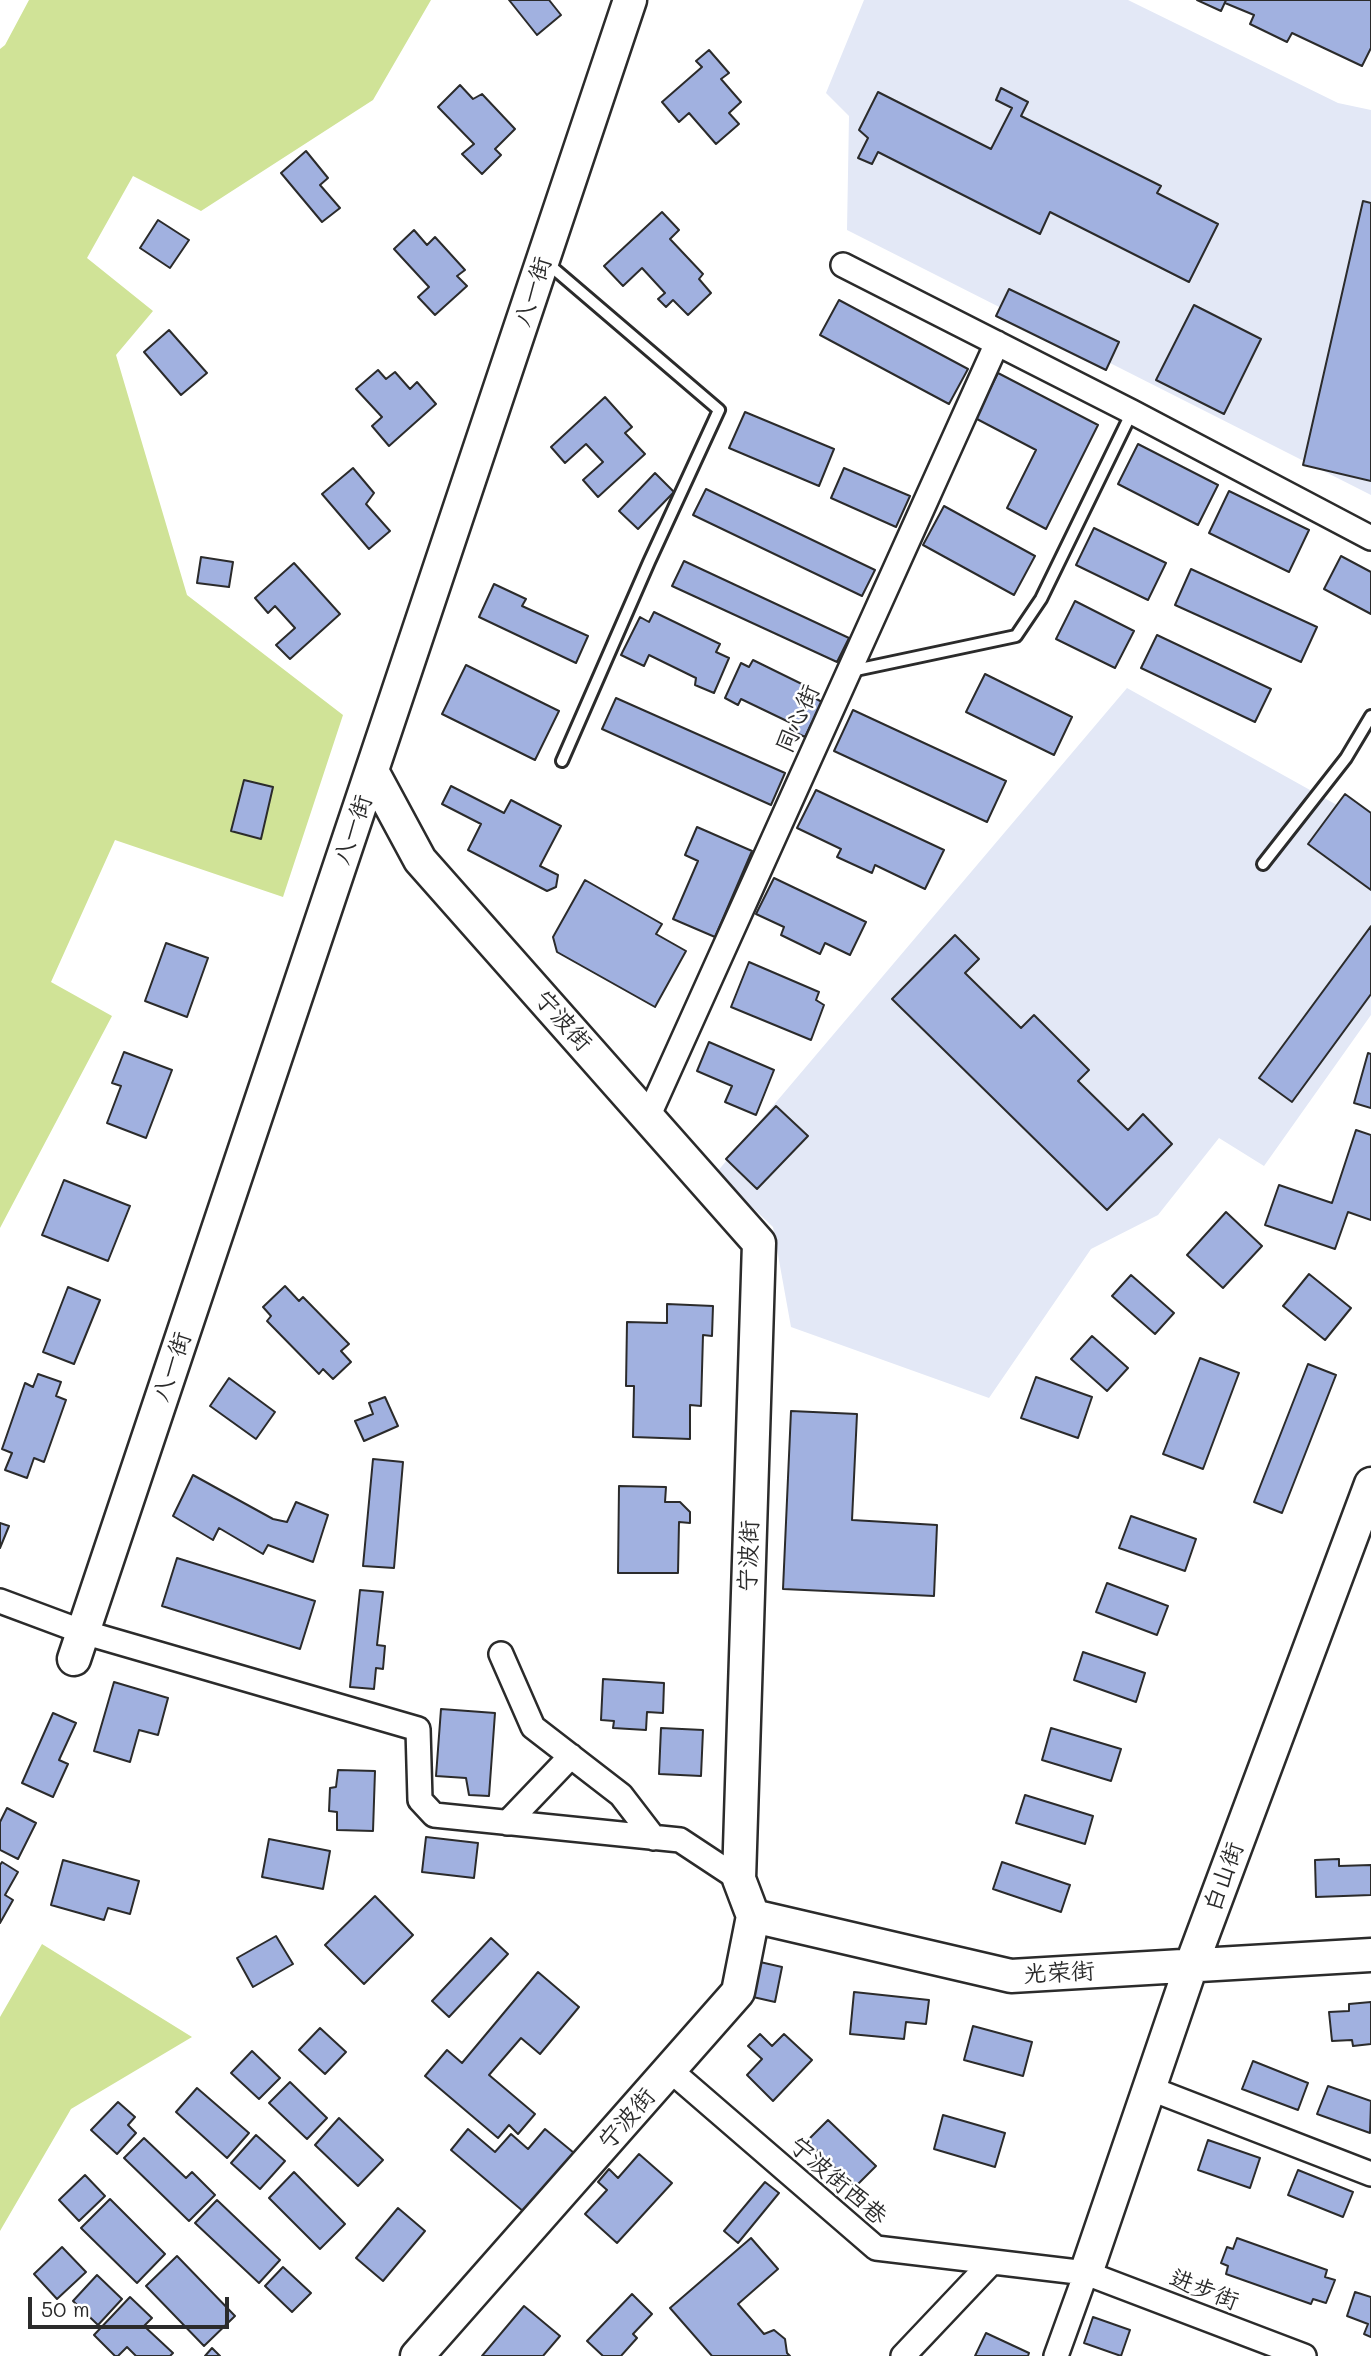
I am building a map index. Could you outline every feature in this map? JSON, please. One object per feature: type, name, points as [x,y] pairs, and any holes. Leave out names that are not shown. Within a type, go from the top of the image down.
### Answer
[{"type":"street","name":"八一街","points":[[78,1645],[630,0]]},
{"type":"street","points":[[844,265],[1371,538]]},
{"type":"street","name":"同心街","points":[[648,1117],[997,343]]},
{"type":"street","name":"宁波街","points":[[372,771],[420,860],[759,1243],[739,1879],[753,1916],[738,1992],[417,2356]]},
{"type":"street","name":"白山街","points":[[1086,2273],[1191,1966],[1371,1484]]},
{"type":"street","points":[[0,1601],[78,1645],[418,1728],[419,1800],[434,1815],[680,1840],[739,1879]]},
{"type":"street","points":[[501,1654],[533,1727],[621,1795],[654,1838]]},
{"type":"street","points":[[506,1822],[571,1756]]},
{"type":"street","name":"光荣街","points":[[753,1916],[1011,1976],[1371,1955]]},
{"type":"street","name":"宁波街西巷","points":[[670,2070],[876,2248],[1086,2273]]},
{"type":"street","points":[[1149,2088],[1371,2174]]},
{"type":"street","points":[[903,2356],[991,2263]]},
{"type":"street","points":[[1056,2356],[1086,2273]]},
{"type":"street","name":"进步街","points":[[1086,2273],[1304,2356]]},
{"type":"lane","points":[[544,260],[719,410],[562,761]]},
{"type":"lane","points":[[849,671],[1016,636],[1041,599],[1132,412]]},
{"type":"lane","points":[[1263,864],[1346,758],[1371,716]]},
{"type":"shaded area","points":[[864,0],[1128,0],[1338,103],[1371,110],[1371,495],[847,230],[849,116],[826,93]]},
{"type":"shaded area","points":[[1127,688],[1371,824],[1371,1015],[1264,1166],[1219,1138],[1158,1215],[1091,1249],[989,1398],[791,1327],[773,1227],[716,1173]]},
{"type":"green space","points":[[29,0],[431,0],[373,100],[201,211],[133,176],[87,258],[153,311],[116,355],[187,595],[343,715],[283,897],[115,840],[51,982],[112,1016],[0,1228],[0,49],[5,45]]},
{"type":"green space","points":[[42,1944],[192,2037],[71,2109],[0,2231],[0,2017]]},
{"type":"building","points":[[509,0],[549,0],[561,15],[537,35]]},
{"type":"building","points":[[1197,0],[1226,0],[1221,11]]},
{"type":"building","points":[[1226,0],[1371,0],[1371,48],[1362,66],[1292,33],[1287,42],[1250,24],[1254,15],[1225,3]]},
{"type":"building","points":[[709,50],[729,73],[721,79],[741,102],[729,113],[739,124],[716,144],[689,113],[679,122],[662,102],[702,67],[696,61]]},
{"type":"building","points":[[460,85],[473,99],[482,94],[515,129],[495,149],[501,155],[482,174],[462,154],[474,144],[438,107]]},
{"type":"building","points":[[1001,88],[1028,102],[1021,116],[1161,186],[1157,193],[1218,224],[1189,282],[1050,212],[1040,234],[878,152],[872,164],[858,158],[868,138],[859,130],[878,92],[991,149],[1012,108],[996,100]]},
{"type":"building","points":[[306,151],[328,178],[320,185],[340,208],[322,222],[281,173]]},
{"type":"building","points":[[1363,201],[1371,203],[1371,481],[1303,465]]},
{"type":"building","points":[[662,212],[679,230],[670,239],[703,274],[699,279],[711,293],[688,315],[673,300],[666,307],[658,299],[665,293],[642,268],[623,286],[604,266]]},
{"type":"building","points":[[158,220],[189,240],[170,268],[140,248]]},
{"type":"building","points":[[414,230],[427,245],[435,237],[465,270],[457,276],[467,286],[435,315],[418,297],[429,287],[394,249]]},
{"type":"building","points":[[1009,289],[1119,342],[1106,370],[996,316]]},
{"type":"building","points":[[839,300],[968,369],[949,404],[820,335]]},
{"type":"building","points":[[1194,305],[1261,339],[1224,414],[1156,380]]},
{"type":"building","points":[[169,330],[207,373],[181,395],[144,352]]},
{"type":"building","points":[[378,370],[386,379],[395,372],[410,389],[417,382],[436,404],[389,446],[372,426],[382,417],[356,389]]},
{"type":"building","points":[[998,373],[1098,425],[1046,529],[1007,508],[1036,450],[975,418]]},
{"type":"building","points":[[605,397],[632,427],[625,433],[645,454],[598,497],[583,480],[603,462],[586,444],[565,463],[551,447]]},
{"type":"building","points":[[745,412],[834,449],[819,486],[729,448]]},
{"type":"building","points":[[1138,444],[1218,485],[1198,525],[1118,484]]},
{"type":"building","points":[[353,468],[374,493],[366,504],[390,531],[369,549],[322,494]]},
{"type":"building","points":[[844,468],[910,496],[896,527],[831,498]]},
{"type":"building","points":[[655,473],[674,492],[638,529],[619,511]]},
{"type":"building","points":[[706,489],[875,570],[862,596],[693,515]]},
{"type":"building","points":[[1229,491],[1309,530],[1289,572],[1209,533]]},
{"type":"building","points":[[944,506],[1035,556],[1014,595],[923,545]]},
{"type":"building","points":[[1094,528],[1166,563],[1148,600],[1076,565]]},
{"type":"building","points":[[1341,556],[1371,572],[1371,614],[1324,589]]},
{"type":"building","points":[[201,557],[233,562],[229,587],[197,583]]},
{"type":"building","points":[[684,561],[849,638],[837,662],[672,586]]},
{"type":"building","points":[[294,563],[340,614],[290,659],[276,645],[295,628],[275,606],[268,613],[255,598]]},
{"type":"building","points":[[1191,569],[1317,627],[1301,662],[1175,605]]},
{"type":"building","points":[[494,584],[526,599],[522,606],[588,636],[576,663],[479,617]]},
{"type":"building","points":[[1075,601],[1134,631],[1115,668],[1056,639]]},
{"type":"building","points":[[654,612],[720,644],[716,652],[729,658],[714,693],[695,685],[696,678],[649,655],[644,666],[621,655],[640,617],[649,622]]},
{"type":"building","points":[[1157,635],[1271,689],[1255,722],[1141,668]]},
{"type":"building","points":[[753,660],[814,690],[811,696],[822,702],[805,737],[790,730],[791,723],[741,699],[738,705],[725,698],[741,663],[749,667]]},
{"type":"building","points":[[466,665],[559,711],[535,760],[442,714]]},
{"type":"building","points":[[985,674],[1072,717],[1054,755],[966,712]]},
{"type":"building","points":[[616,698],[785,773],[771,805],[602,729]]},
{"type":"building","points":[[853,710],[1006,781],[987,822],[834,751]]},
{"type":"building","points":[[244,780],[273,787],[261,839],[231,831]]},
{"type":"building","points":[[451,786],[504,813],[511,800],[561,826],[540,866],[558,875],[556,887],[547,891],[468,850],[481,824],[442,804]]},
{"type":"building","points":[[816,790],[944,850],[925,889],[875,865],[872,873],[837,857],[841,849],[797,828]]},
{"type":"building","points":[[1345,794],[1371,813],[1371,890],[1308,844]]},
{"type":"building","points":[[697,827],[752,851],[715,937],[673,919],[698,861],[685,855]]},
{"type":"building","points":[[774,878],[866,922],[850,955],[825,943],[820,954],[781,935],[784,927],[756,914]]},
{"type":"building","points":[[585,880],[662,924],[656,934],[686,951],[655,1007],[557,952],[553,937]]},
{"type":"building","points":[[1371,926],[1371,994],[1292,1102],[1259,1078]]},
{"type":"building","points":[[955,935],[979,959],[965,973],[1021,1028],[1034,1015],[1089,1070],[1078,1081],[1128,1130],[1143,1114],[1172,1144],[1107,1210],[892,999]]},
{"type":"building","points":[[166,943],[208,958],[187,1017],[145,1001]]},
{"type":"building","points":[[749,962],[819,992],[816,1000],[824,1005],[811,1040],[731,1007]]},
{"type":"building","points":[[709,1042],[774,1070],[756,1115],[725,1102],[732,1086],[697,1071]]},
{"type":"building","points":[[124,1052],[172,1070],[146,1138],[107,1123],[121,1086],[112,1083]]},
{"type":"building","points":[[1368,1053],[1371,1054],[1371,1108],[1354,1103]]},
{"type":"building","points":[[776,1106],[808,1136],[757,1189],[726,1159]]},
{"type":"building","points":[[1356,1130],[1371,1135],[1371,1220],[1348,1212],[1335,1249],[1265,1225],[1279,1185],[1332,1203]]},
{"type":"building","points":[[64,1180],[130,1206],[108,1261],[42,1235]]},
{"type":"building","points":[[1226,1212],[1262,1246],[1223,1288],[1187,1255]]},
{"type":"building","points":[[1309,1274],[1351,1308],[1325,1340],[1283,1306]]},
{"type":"building","points":[[1131,1275],[1174,1313],[1155,1334],[1112,1296]]},
{"type":"building","points":[[285,1286],[299,1301],[303,1297],[349,1344],[341,1351],[351,1362],[333,1379],[323,1369],[319,1374],[267,1321],[271,1316],[263,1307]]},
{"type":"building","points":[[68,1287],[100,1300],[74,1364],[43,1352]]},
{"type":"building","points":[[667,1304],[713,1306],[712,1336],[703,1335],[701,1406],[690,1405],[690,1439],[633,1437],[634,1386],[626,1386],[627,1322],[667,1323]]},
{"type":"building","points":[[1092,1336],[1128,1368],[1107,1391],[1071,1359]]},
{"type":"building","points":[[1200,1358],[1239,1373],[1203,1469],[1163,1454]]},
{"type":"building","points":[[1308,1364],[1336,1375],[1282,1513],[1254,1502]]},
{"type":"building","points":[[38,1374],[61,1382],[56,1396],[66,1400],[44,1462],[34,1458],[27,1478],[5,1470],[12,1453],[2,1449],[25,1383],[33,1387]]},
{"type":"building","points":[[1036,1377],[1092,1397],[1078,1438],[1021,1418]]},
{"type":"building","points":[[229,1378],[275,1412],[256,1439],[210,1406]]},
{"type":"building","points":[[385,1397],[398,1426],[364,1441],[355,1421],[373,1414],[369,1403]]},
{"type":"building","points":[[791,1411],[857,1414],[852,1520],[937,1525],[934,1596],[783,1589]]},
{"type":"building","points":[[373,1459],[403,1462],[394,1568],[363,1566]]},
{"type":"building","points":[[193,1475],[273,1519],[287,1522],[296,1502],[328,1515],[313,1562],[268,1545],[263,1554],[219,1528],[213,1540],[173,1516]]},
{"type":"building","points":[[619,1486],[666,1487],[665,1502],[680,1502],[690,1512],[690,1523],[679,1522],[678,1573],[618,1573]]},
{"type":"building","points":[[1131,1516],[1196,1539],[1185,1571],[1119,1548]]},
{"type":"building","points":[[0,1523],[9,1526],[0,1548]]},
{"type":"building","points":[[177,1558],[315,1601],[300,1649],[162,1606]]},
{"type":"building","points":[[1107,1583],[1168,1606],[1157,1635],[1096,1612]]},
{"type":"building","points":[[360,1590],[383,1592],[377,1645],[385,1646],[383,1669],[376,1668],[374,1689],[350,1687]]},
{"type":"building","points":[[1083,1652],[1145,1673],[1136,1702],[1074,1680]]},
{"type":"building","points":[[603,1679],[664,1683],[663,1713],[647,1712],[646,1730],[613,1728],[614,1721],[601,1720]]},
{"type":"building","points":[[114,1682],[168,1698],[158,1735],[139,1730],[130,1762],[94,1751]]},
{"type":"building","points":[[441,1709],[495,1713],[489,1796],[469,1795],[466,1778],[436,1776]]},
{"type":"building","points":[[53,1713],[76,1723],[59,1760],[68,1764],[53,1797],[22,1783]]},
{"type":"building","points":[[661,1728],[703,1730],[701,1776],[659,1774]]},
{"type":"building","points":[[1051,1728],[1121,1749],[1111,1781],[1042,1760]]},
{"type":"building","points":[[338,1770],[375,1771],[373,1831],[337,1830],[337,1812],[329,1811],[330,1788],[336,1787]]},
{"type":"building","points":[[1025,1795],[1093,1816],[1085,1844],[1016,1823]]},
{"type":"building","points":[[7,1808],[36,1823],[18,1859],[0,1850],[0,1822]]},
{"type":"building","points":[[426,1837],[478,1843],[474,1878],[422,1872]]},
{"type":"building","points":[[269,1839],[330,1851],[323,1889],[262,1877]]},
{"type":"building","points":[[1339,1859],[1339,1866],[1371,1865],[1371,1895],[1316,1897],[1315,1860]]},
{"type":"building","points":[[63,1860],[139,1881],[130,1914],[108,1908],[104,1920],[51,1905]]},
{"type":"building","points":[[2,1862],[18,1872],[5,1895],[13,1900],[0,1923],[0,1865]]},
{"type":"building","points":[[1002,1862],[1070,1885],[1061,1912],[993,1889]]},
{"type":"building","points":[[375,1896],[413,1935],[364,1984],[325,1945]]},
{"type":"building","points":[[276,1936],[293,1964],[253,1987],[237,1958]]},
{"type":"building","points":[[491,1938],[508,1954],[449,2017],[432,2001]]},
{"type":"building","points":[[760,1962],[782,1967],[775,2002],[753,1997]]},
{"type":"building","points":[[538,1972],[579,2007],[540,2054],[521,2038],[489,2075],[535,2114],[518,2134],[509,2125],[498,2138],[425,2076],[447,2050],[462,2063]]},
{"type":"building","points":[[854,1992],[929,2000],[926,2024],[906,2022],[904,2039],[850,2034]]},
{"type":"building","points":[[1371,2002],[1371,2044],[1353,2046],[1352,2040],[1332,2041],[1329,2012],[1349,2011],[1349,2004]]},
{"type":"building","points":[[973,2026],[1032,2042],[1023,2076],[964,2060]]},
{"type":"building","points":[[320,2028],[346,2052],[325,2074],[299,2050]]},
{"type":"building","points":[[760,2034],[772,2046],[784,2034],[812,2060],[773,2101],[747,2075],[762,2059],[748,2046]]},
{"type":"building","points":[[252,2051],[280,2078],[259,2099],[231,2073]]},
{"type":"building","points":[[1253,2061],[1308,2083],[1298,2110],[1242,2089]]},
{"type":"building","points":[[290,2082],[327,2118],[307,2139],[269,2103]]},
{"type":"building","points":[[1328,2086],[1371,2101],[1370,2133],[1317,2114]]},
{"type":"building","points":[[197,2088],[249,2133],[227,2158],[176,2112]]},
{"type":"building","points":[[118,2102],[135,2117],[128,2125],[136,2133],[117,2154],[91,2130]]},
{"type":"building","points":[[943,2115],[1005,2133],[995,2167],[934,2149]]},
{"type":"building","points":[[339,2118],[383,2160],[358,2186],[315,2145]]},
{"type":"building","points":[[828,2120],[876,2166],[855,2187],[807,2141]]},
{"type":"building","points":[[468,2129],[495,2152],[511,2134],[528,2149],[545,2129],[574,2153],[524,2212],[451,2150]]},
{"type":"building","points":[[256,2135],[285,2161],[260,2189],[231,2163]]},
{"type":"building","points":[[144,2138],[186,2178],[192,2172],[215,2195],[189,2221],[124,2158]]},
{"type":"building","points":[[1208,2140],[1260,2158],[1250,2188],[1198,2170]]},
{"type":"building","points":[[639,2154],[672,2183],[617,2243],[585,2214],[607,2190],[598,2182],[609,2169],[618,2178]]},
{"type":"building","points":[[1298,2170],[1353,2192],[1343,2217],[1288,2195]]},
{"type":"building","points":[[294,2172],[345,2224],[320,2249],[269,2198]]},
{"type":"building","points":[[85,2175],[105,2196],[79,2221],[59,2200]]},
{"type":"building","points":[[765,2182],[779,2193],[738,2243],[724,2231]]},
{"type":"building","points":[[110,2199],[165,2254],[137,2283],[81,2228]]},
{"type":"building","points":[[217,2200],[280,2260],[259,2283],[195,2223]]},
{"type":"building","points":[[398,2208],[425,2231],[383,2281],[356,2258]]},
{"type":"building","points":[[751,2238],[778,2269],[738,2304],[764,2334],[774,2330],[785,2339],[790,2356],[712,2356],[670,2308]]},
{"type":"building","points":[[1237,2238],[1327,2270],[1325,2277],[1335,2280],[1326,2303],[1313,2299],[1311,2304],[1226,2274],[1228,2266],[1221,2263],[1227,2247],[1233,2249]]},
{"type":"building","points":[[62,2247],[86,2272],[57,2299],[34,2274]]},
{"type":"building","points":[[177,2256],[235,2316],[204,2346],[146,2286]]},
{"type":"building","points":[[283,2267],[311,2293],[292,2312],[265,2286]]},
{"type":"building","points":[[97,2275],[122,2299],[98,2325],[73,2301]]},
{"type":"building","points":[[1355,2292],[1371,2297],[1371,2337],[1364,2334],[1368,2324],[1347,2316]]},
{"type":"building","points":[[632,2294],[652,2314],[633,2334],[637,2338],[621,2356],[603,2356],[587,2341]]},
{"type":"building","points":[[130,2297],[152,2318],[144,2326],[173,2353],[170,2356],[136,2356],[127,2347],[115,2356],[94,2335]]},
{"type":"building","points":[[524,2306],[560,2336],[543,2356],[482,2356]]},
{"type":"building","points":[[1093,2317],[1130,2330],[1121,2356],[1084,2343]]},
{"type":"building","points":[[986,2333],[1029,2353],[1028,2356],[975,2356]]},
{"type":"building","points":[[212,2348],[220,2356],[205,2356]]}]
